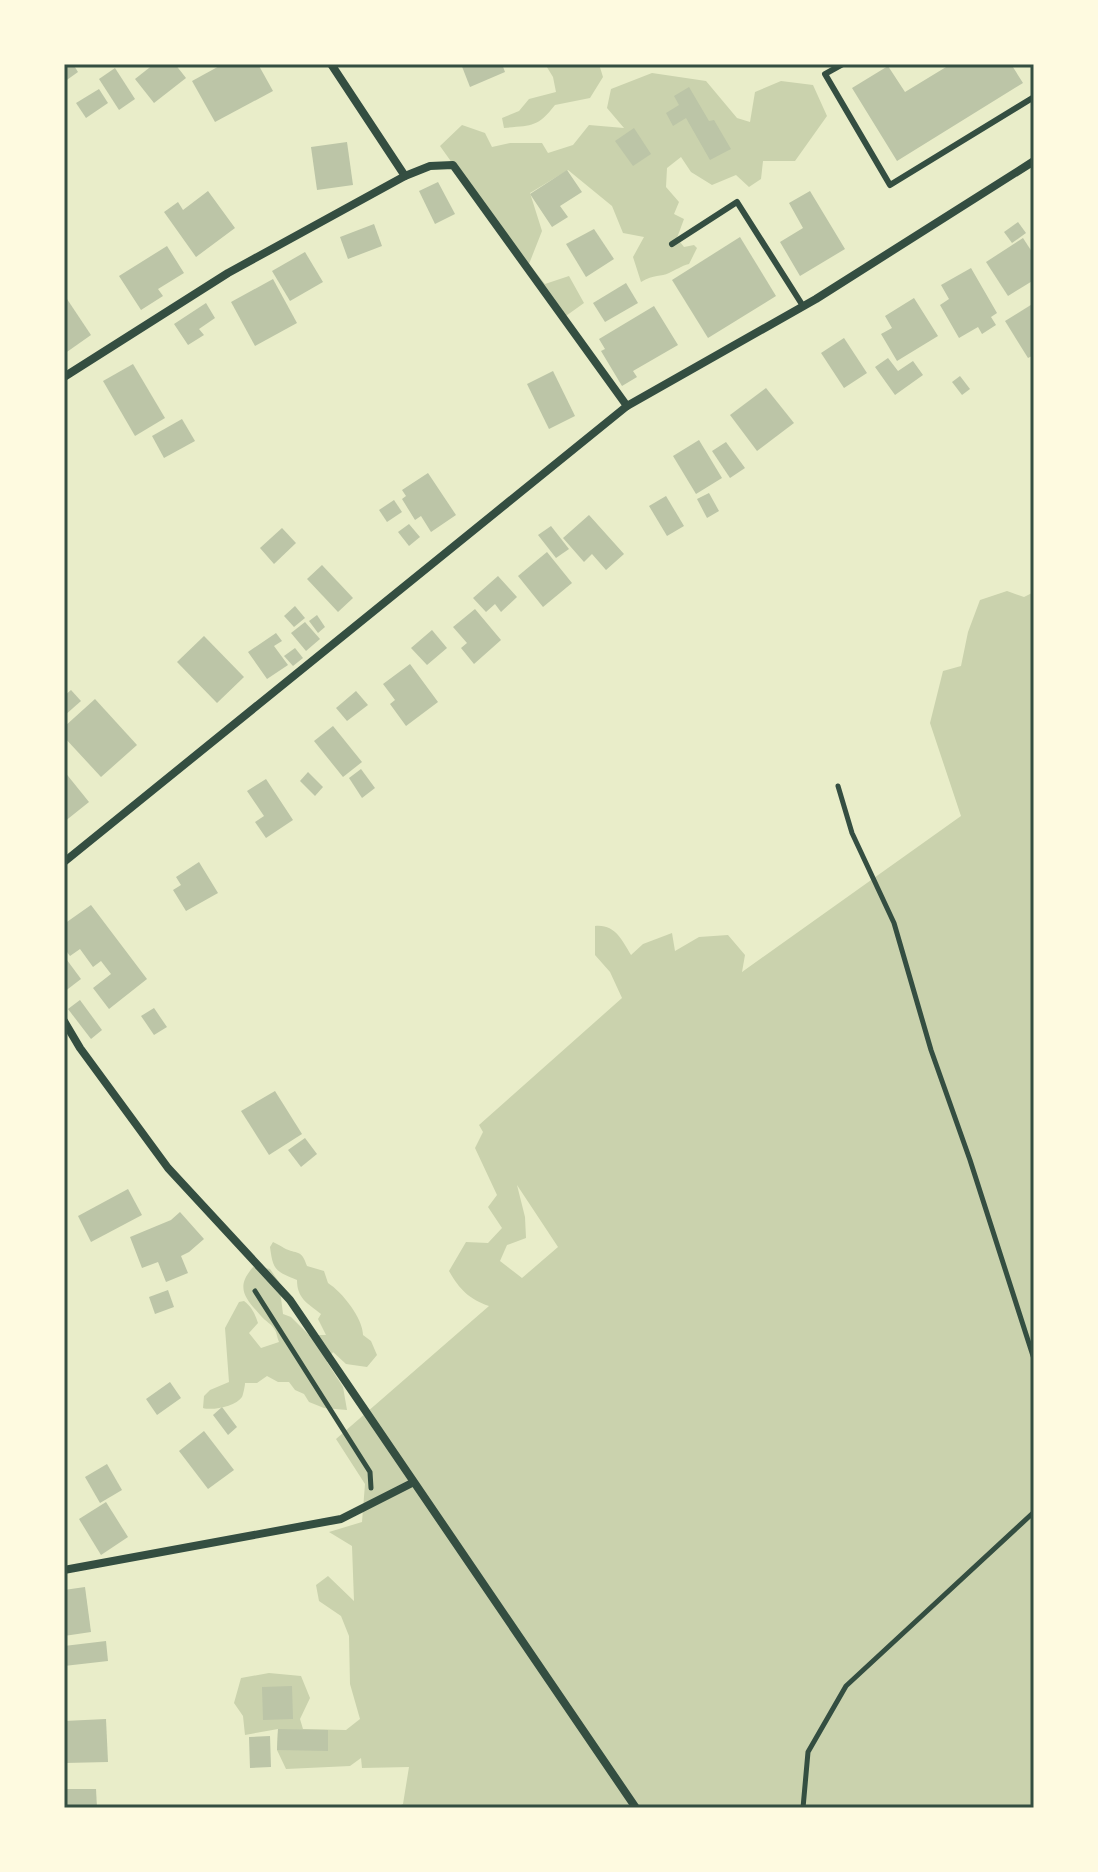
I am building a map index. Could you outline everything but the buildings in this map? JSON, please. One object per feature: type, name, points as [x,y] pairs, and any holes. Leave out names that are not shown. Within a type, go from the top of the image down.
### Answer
[{"type":"street","points":[[331,64],[405,176]]},
{"type":"street","points":[[64,862],[627,406],[803,306],[1034,161]]},
{"type":"street","points":[[64,377],[228,273],[405,176],[430,166],[453,165],[627,406]]},
{"type":"street","points":[[64,1021],[80,1048],[168,1168],[290,1300],[636,1808]]},
{"type":"street","points":[[64,1570],[341,1519],[412,1483]]},
{"type":"lane","points":[[843,64],[825,74],[890,185],[1034,97]]},
{"type":"lane","points":[[672,244],[737,202],[803,306]]},
{"type":"path","points":[[838,786],[852,833],[894,923],[931,1050],[1034,1359]]},
{"type":"path","points":[[247,1278],[370,1472],[371,1503]]},
{"type":"path","points":[[803,1808],[808,1752],[846,1686],[1034,1512]]},
{"type":"green space","points":[[545,64],[599,64],[603,77],[590,98],[555,105],[533,124],[504,128],[502,118],[519,111],[529,99],[556,92],[553,77]]},
{"type":"green space","points":[[652,73],[706,81],[737,118],[750,122],[755,92],[781,81],[813,85],[827,116],[795,161],[763,161],[761,179],[749,187],[736,175],[712,185],[691,172],[681,157],[667,168],[666,187],[679,202],[674,214],[684,219],[677,238],[684,247],[694,245],[697,248],[689,264],[641,282],[633,257],[644,237],[623,233],[612,206],[568,170],[530,193],[542,231],[529,264],[545,284],[569,276],[584,303],[563,318],[440,146],[462,125],[485,133],[492,147],[510,143],[542,143],[548,153],[573,145],[589,125],[624,128],[607,108],[611,89]]},
{"type":"green space","points":[[1007,591],[1024,597],[1034,592],[1034,1808],[396,1808],[403,1804],[409,1767],[362,1768],[361,1758],[350,1766],[286,1769],[277,1750],[278,1729],[245,1735],[243,1716],[234,1703],[241,1678],[269,1673],[301,1676],[310,1698],[300,1719],[303,1729],[346,1730],[360,1719],[350,1684],[349,1636],[341,1616],[319,1601],[316,1585],[328,1576],[354,1601],[352,1546],[329,1532],[362,1522],[365,1484],[336,1439],[489,1306],[466,1293],[449,1271],[466,1242],[488,1243],[502,1228],[488,1207],[497,1195],[475,1148],[483,1132],[479,1125],[622,998],[610,972],[595,955],[595,926],[613,930],[631,955],[643,944],[672,933],[675,951],[699,937],[728,935],[745,955],[742,972],[961,816],[930,723],[943,671],[961,666],[968,632],[980,600]],"holes":[[[517,1185],[558,1247],[522,1278],[500,1261],[507,1245],[526,1238],[525,1217]]]},
{"type":"green space","points":[[273,1242],[301,1254],[307,1266],[324,1271],[328,1283],[351,1306],[360,1321],[363,1335],[371,1341],[377,1355],[367,1367],[346,1364],[333,1352],[327,1362],[343,1387],[347,1410],[324,1408],[309,1402],[289,1382],[278,1382],[267,1376],[257,1383],[245,1383],[242,1397],[235,1403],[203,1408],[204,1396],[210,1390],[229,1382],[225,1328],[239,1302],[244,1301],[254,1314],[258,1323],[249,1333],[261,1348],[279,1342],[274,1328],[255,1309],[244,1292],[245,1280],[254,1266],[270,1269],[279,1282],[283,1314],[291,1317],[309,1335],[326,1335],[318,1319],[321,1314],[301,1296],[297,1280],[280,1272],[274,1265],[270,1247]]}]
